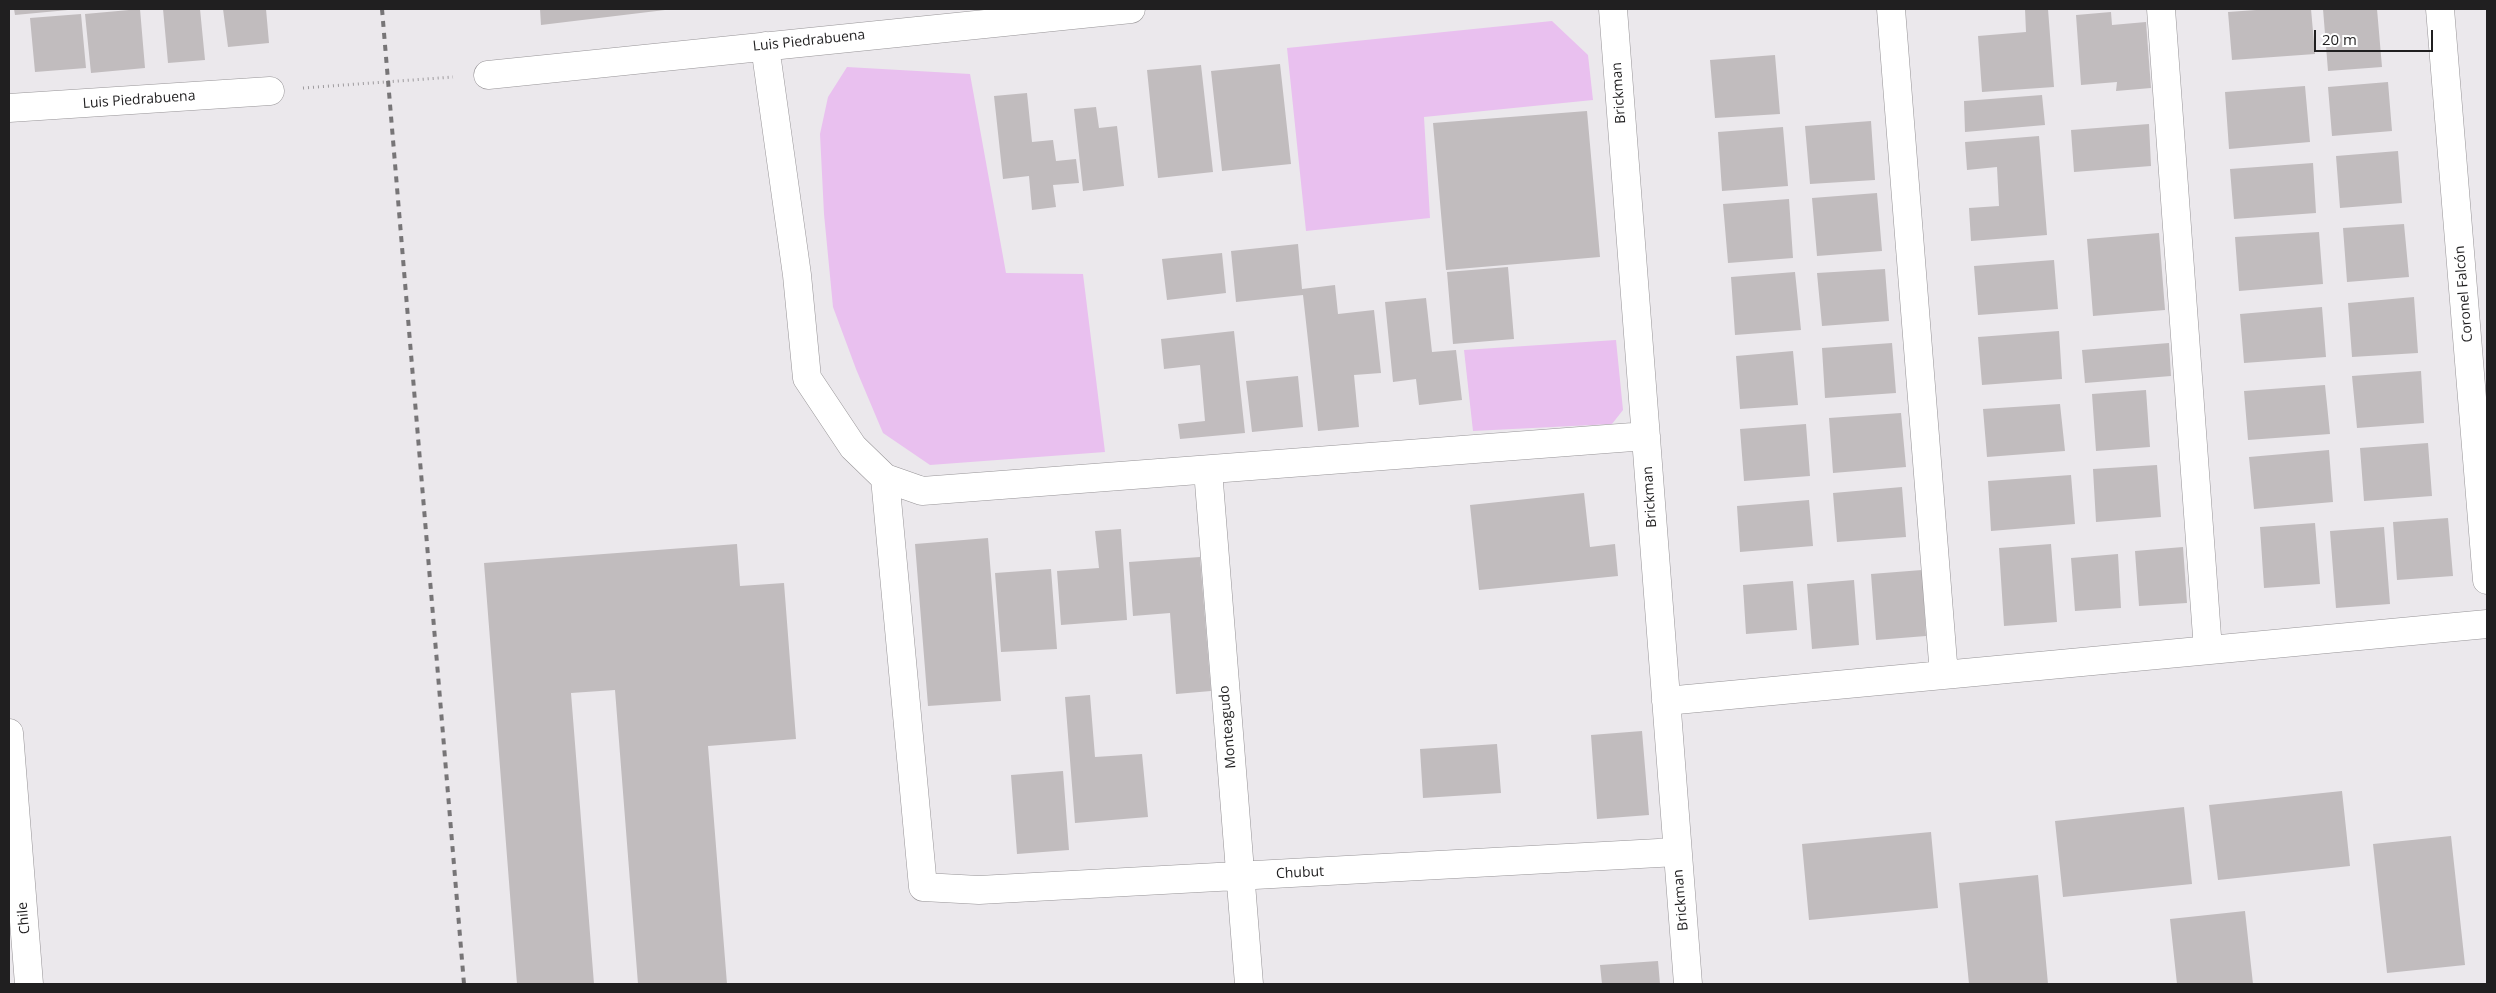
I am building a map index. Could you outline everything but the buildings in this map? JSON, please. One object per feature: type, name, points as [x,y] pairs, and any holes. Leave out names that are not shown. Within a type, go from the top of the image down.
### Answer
[{"type":"street","name":"Luis Piedrabuena","points":[[488,75],[1131,9]]},
{"type":"street","name":"Brickman","points":[[1613,9],[1688,984]]},
{"type":"street","points":[[1891,9],[1944,675]]},
{"type":"street","points":[[2161,9],[2208,650]]},
{"type":"street","name":"Coronel Falcón","points":[[2440,9],[2487,580]]},
{"type":"street","points":[[765,46],[797,275],[807,378],[853,447],[885,478],[922,491],[1646,436]]},
{"type":"street","name":"Luis Piedrabuena","points":[[9,108],[270,91]]},
{"type":"street","name":"Monteagudo","points":[[1208,470],[1249,984]]},
{"type":"street","name":"Chubut","points":[[885,478],[923,887],[978,890],[1677,852]]},
{"type":"street","points":[[1666,701],[2487,624]]},
{"type":"street","name":"Chile","points":[[9,733],[29,984]]},
{"type":"path","points":[[270,91],[488,75]]},
{"type":"shaded area","points":[[1552,21],[1588,55],[1593,100],[1424,117],[1430,218],[1306,231],[1287,48]]},
{"type":"shaded area","points":[[847,67],[970,74],[1006,273],[1083,274],[1105,452],[930,465],[883,433],[833,307],[824,214],[820,134],[828,97]]},
{"type":"shaded area","points":[[1616,340],[1623,410],[1612,424],[1473,431],[1464,350]]},
{"type":"railway","points":[[382,9],[464,984]]}]
